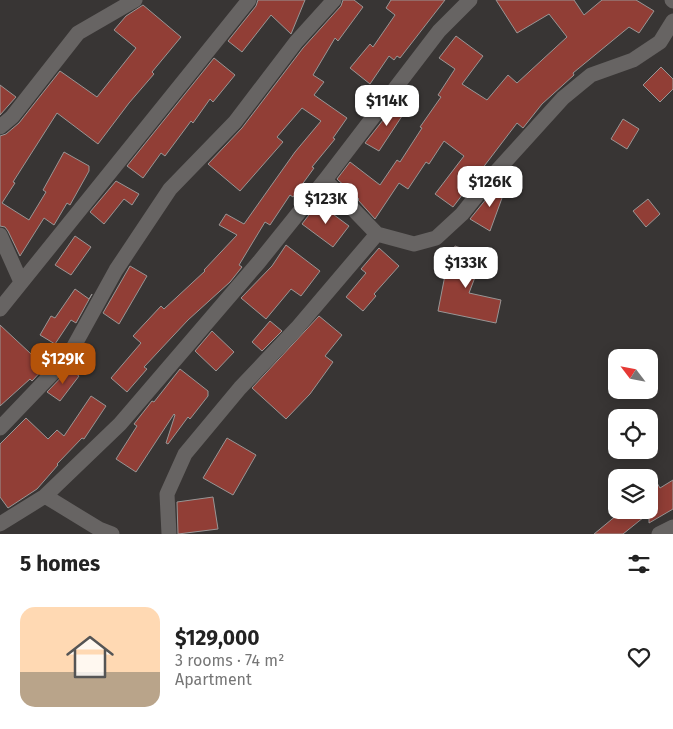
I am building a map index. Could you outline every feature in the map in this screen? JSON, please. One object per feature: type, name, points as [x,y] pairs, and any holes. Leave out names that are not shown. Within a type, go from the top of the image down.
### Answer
[{"type":"street","points":[[0,127],[12,117],[78,33],[135,0]]},
{"type":"street","points":[[0,309],[249,0]]},
{"type":"street","points":[[0,428],[68,357],[116,270],[170,189],[235,122],[296,42],[334,0]]},
{"type":"street","points":[[0,524],[45,496],[120,424],[259,262],[325,180],[439,31],[470,0]]},
{"type":"street","points":[[325,180],[378,234],[414,244],[436,238],[462,214],[494,174],[563,98],[591,76],[633,60],[660,42],[673,22]]},
{"type":"street","points":[[169,534],[167,494],[185,454],[240,388],[298,328],[378,234]]},
{"type":"street","points":[[0,235],[21,282]]},
{"type":"street","points":[[45,496],[99,529],[112,534]]},
{"type":"street","points":[[659,534],[673,527]]},
{"type":"building","points":[[258,0],[305,0],[291,34],[271,15],[242,52],[228,41],[256,6]]},
{"type":"building","points":[[343,0],[354,0],[363,7],[338,41],[335,38],[313,75],[324,82],[314,95],[347,118],[333,138],[335,139],[312,167],[314,168],[293,197],[290,195],[270,225],[265,222],[239,265],[242,267],[230,282],[188,320],[144,367],[147,369],[127,392],[111,378],[141,343],[133,336],[161,306],[164,309],[205,271],[237,235],[219,225],[226,214],[244,224],[295,152],[321,121],[302,108],[277,137],[283,142],[240,191],[208,164],[242,128],[303,48],[341,6]]},
{"type":"building","points":[[391,0],[445,0],[400,58],[397,56],[394,60],[389,56],[370,84],[350,68],[370,44],[373,47],[395,15],[386,8]]},
{"type":"building","points":[[496,0],[574,0],[584,15],[602,0],[636,0],[654,11],[639,33],[629,27],[573,73],[574,75],[542,104],[523,128],[517,123],[453,207],[435,194],[464,156],[444,141],[429,164],[426,162],[408,189],[399,183],[375,219],[359,199],[337,179],[350,162],[380,185],[397,160],[400,162],[422,128],[420,127],[441,97],[438,95],[455,69],[439,58],[456,36],[483,56],[462,84],[487,100],[508,75],[517,83],[567,37],[549,14],[517,33]]},
{"type":"building","points":[[143,5],[181,37],[98,144],[57,113],[13,182],[15,183],[2,203],[29,220],[46,192],[43,190],[64,152],[89,166],[89,171],[70,205],[67,203],[54,225],[44,218],[20,256],[8,231],[5,227],[0,226],[0,136],[6,134],[19,123],[60,71],[97,97],[136,48],[114,30],[126,16]]},
{"type":"building","points":[[214,58],[235,75],[213,102],[210,99],[193,123],[191,121],[165,156],[161,153],[143,178],[127,166]]},
{"type":"building","points":[[661,67],[673,79],[673,89],[660,102],[643,85]]},
{"type":"building","points":[[0,85],[16,97],[0,115]]},
{"type":"building","points":[[398,101],[408,107],[379,151],[365,143]]},
{"type":"building","points":[[623,119],[639,129],[627,149],[611,139]]},
{"type":"building","points":[[116,181],[139,194],[132,205],[124,199],[104,224],[90,212]]},
{"type":"building","points":[[500,182],[506,187],[490,231],[470,219]]},
{"type":"building","points":[[648,199],[660,214],[646,227],[633,211]]},
{"type":"building","points":[[318,203],[349,226],[333,247],[302,224]]},
{"type":"building","points":[[75,236],[91,247],[71,275],[55,265]]},
{"type":"building","points":[[286,245],[320,271],[301,296],[291,289],[266,319],[241,298],[272,266]]},
{"type":"building","points":[[455,246],[483,256],[469,293],[501,300],[496,323],[438,311],[446,270]]},
{"type":"building","points":[[379,248],[399,266],[374,294],[376,296],[363,311],[346,297],[366,273],[361,269]]},
{"type":"building","points":[[130,266],[147,276],[119,324],[103,313]]},
{"type":"building","points":[[75,289],[89,299],[92,294],[76,323],[71,320],[55,344],[40,335],[51,316],[55,318]]},
{"type":"building","points":[[319,316],[342,335],[325,356],[333,362],[310,394],[286,419],[252,388]]},
{"type":"building","points":[[270,321],[282,331],[262,351],[252,342]]},
{"type":"building","points":[[0,325],[45,367],[32,381],[30,379],[0,406]]},
{"type":"building","points":[[212,331],[234,352],[216,371],[195,351]]},
{"type":"building","points":[[69,369],[79,376],[60,401],[47,392]]},
{"type":"building","points":[[180,369],[208,391],[208,396],[190,419],[188,417],[168,444],[166,443],[174,414],[136,472],[116,459],[137,426],[134,424]]},
{"type":"building","points":[[91,396],[106,406],[84,439],[82,438],[57,464],[37,489],[8,508],[0,497],[0,444],[26,418],[48,439],[57,430],[64,436]]},
{"type":"building","points":[[227,438],[256,455],[233,495],[203,478]]},
{"type":"building","points":[[673,480],[673,509],[658,518],[658,485],[660,488]]},
{"type":"building","points":[[213,497],[218,529],[178,534],[177,502]]},
{"type":"building","points":[[612,519],[642,519],[623,534],[594,534]]}]
